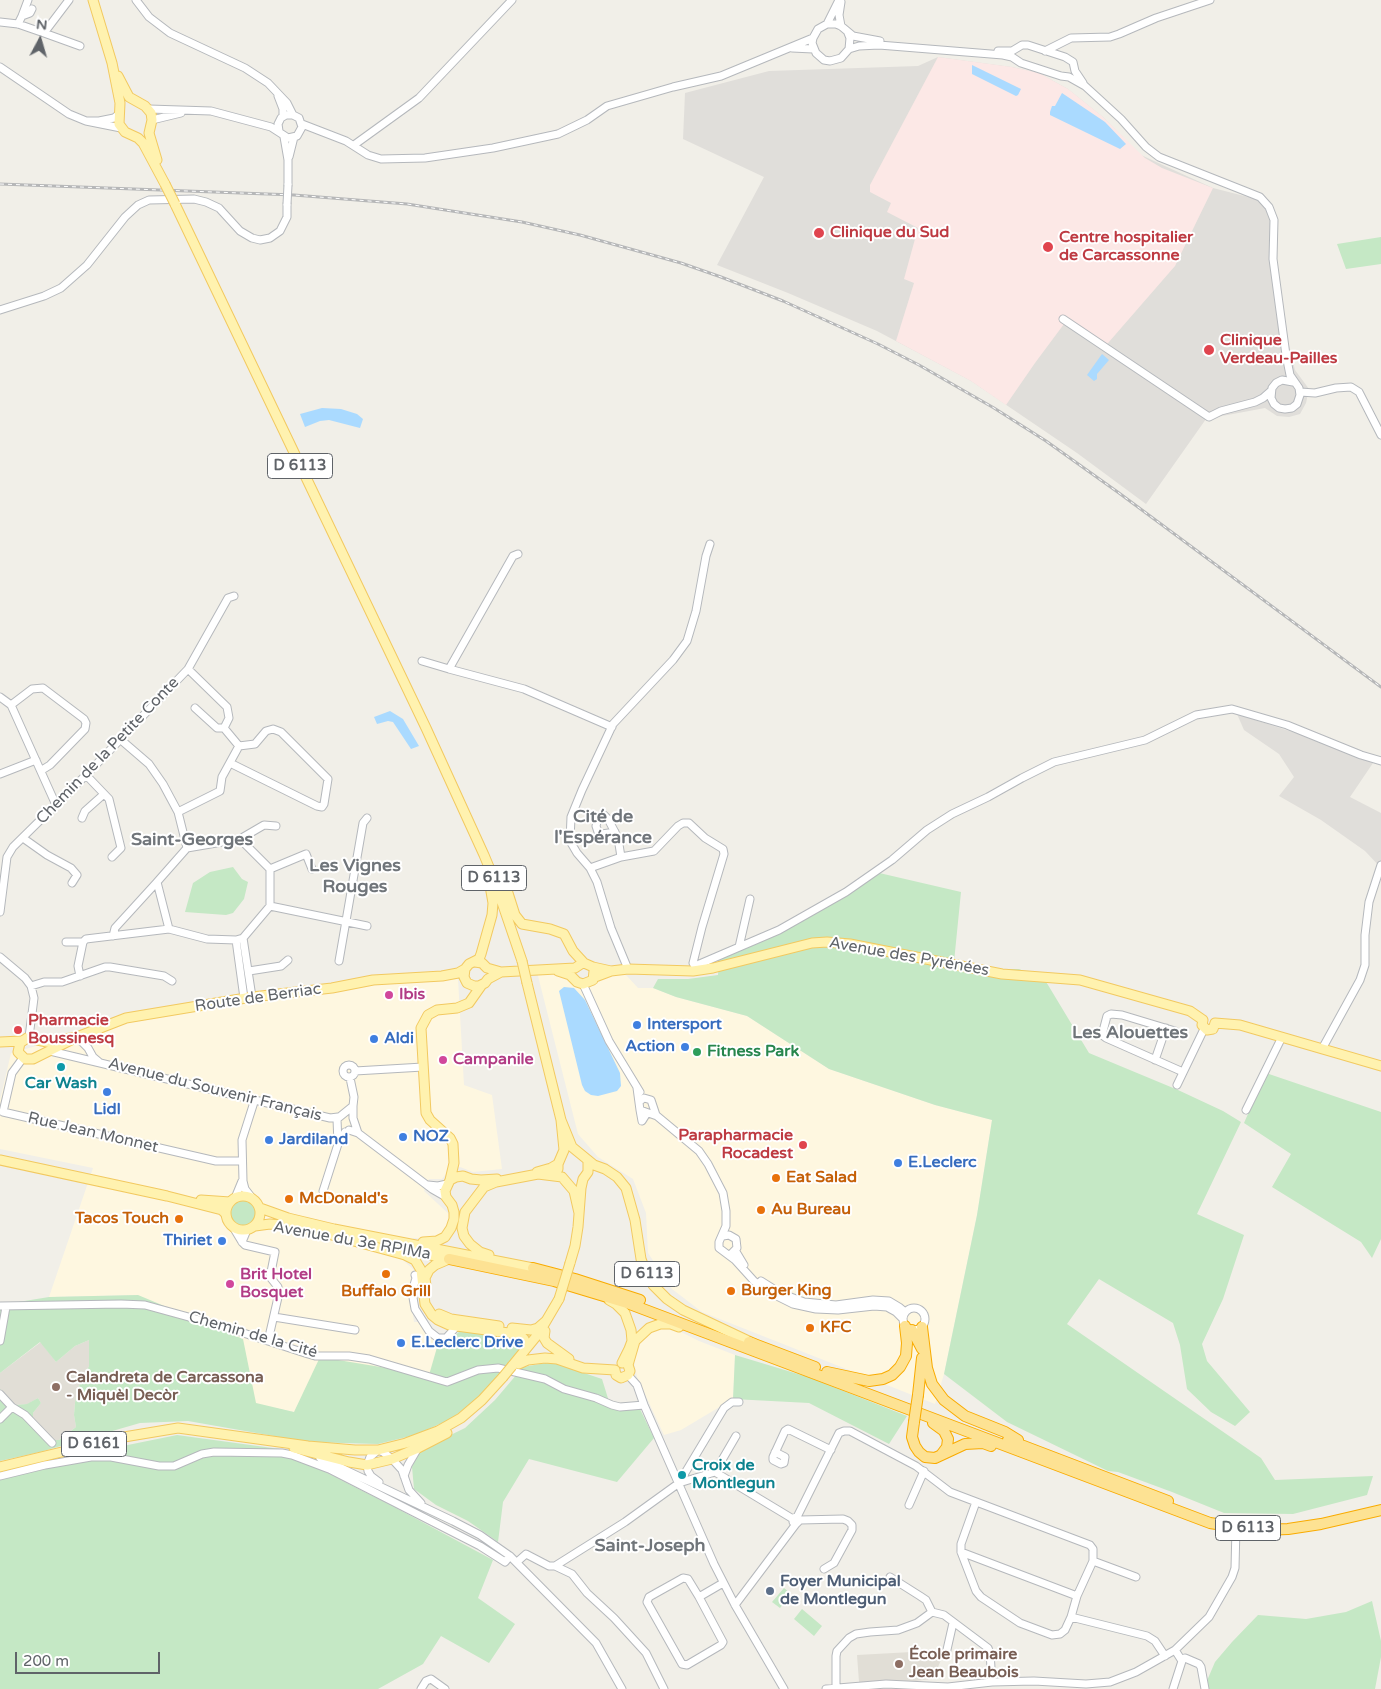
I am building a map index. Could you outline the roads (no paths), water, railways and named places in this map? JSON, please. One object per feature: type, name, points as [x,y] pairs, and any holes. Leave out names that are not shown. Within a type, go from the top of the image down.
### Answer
[{"type":"highway","name":"D 6113","points":[[450,1259],[554,1281],[627,1303],[1210,1523],[1236,1527],[1288,1529],[1321,1524],[1381,1510]]},
{"type":"highway","name":"D 6113","points":[[533,1268],[620,1292],[1189,1509],[1236,1521],[1264,1523],[1320,1518],[1381,1504]]},
{"type":"highway","points":[[906,1322],[922,1350]]},
{"type":"highway","points":[[827,1372],[869,1381],[892,1375],[900,1367],[906,1356],[906,1322]]},
{"type":"highway","points":[[922,1327],[927,1368],[932,1384],[944,1400],[966,1416],[1006,1432],[1029,1448]]},
{"type":"highway","points":[[924,1338],[912,1437],[914,1446],[925,1457],[934,1458],[964,1444],[983,1443],[1072,1476],[1119,1490]]},
{"type":"highway","points":[[879,1398],[937,1425],[944,1431],[948,1439],[940,1456]]},
{"type":"main road","points":[[93,0],[112,63],[120,112],[118,119],[121,128],[125,132],[134,135],[143,133],[151,123],[149,109],[129,97],[112,63]]},
{"type":"main road","points":[[120,112],[127,104],[136,102]]},
{"type":"main road","name":"D 6113","points":[[151,123],[150,133],[156,159],[175,204],[487,852],[514,923],[561,1120],[570,1145],[579,1152]]},
{"type":"main road","name":"D 6113","points":[[134,135],[143,143],[166,184]]},
{"type":"main road","name":"D 6113","points":[[426,728],[494,879],[522,961]]},
{"type":"main road","points":[[457,798],[488,876],[492,891],[492,915],[489,929],[481,954],[475,962]]},
{"type":"main road","points":[[487,852],[508,893],[518,920],[528,927],[550,929],[564,934],[573,951],[591,972]]},
{"type":"main road","name":"Avenue des Pyrénées","points":[[591,972],[628,969],[713,968],[812,943],[850,944],[1002,974],[1080,980],[1190,1011],[1204,1025],[1210,1017],[1215,1023],[1240,1025],[1282,1037]]},
{"type":"main road","points":[[472,999],[464,977],[465,969],[469,964],[475,962],[482,963],[487,968],[501,972],[575,968],[591,972]]},
{"type":"main road","points":[[487,968],[488,979]]},
{"type":"main road","points":[[575,968],[575,979]]},
{"type":"main road","name":"Route de Berriac","points":[[23,1058],[31,1060],[78,1036],[126,1018],[248,998],[332,988],[374,980],[442,976],[458,973],[465,969]]},
{"type":"main road","points":[[553,969],[575,979],[580,984],[584,984],[591,972]]},
{"type":"main road","points":[[366,1236],[428,1243],[445,1237],[451,1228],[454,1219],[452,1205],[446,1197],[445,1190],[454,1163],[453,1144],[450,1138],[430,1120],[426,1113],[421,1028],[428,1014],[437,1010],[457,1008],[469,1003],[488,979],[501,972]]},
{"type":"main road","name":"Route de Berriac","points":[[442,976],[467,982]]},
{"type":"main road","points":[[467,982],[474,986],[481,986]]},
{"type":"main road","name":"Route de Berriac","points":[[2,1042],[47,1042],[78,1036]]},
{"type":"main road","points":[[1282,1037],[1381,1066]]},
{"type":"main road","points":[[23,1058],[26,1042],[40,1048],[38,1056]]},
{"type":"main road","name":"D 6113","points":[[561,1120],[564,1150],[561,1160]]},
{"type":"main road","points":[[449,1182],[456,1177],[481,1180],[516,1176],[551,1168],[573,1152],[579,1152],[588,1160],[588,1172],[583,1179],[581,1188],[575,1246],[559,1299],[545,1331],[544,1338],[547,1343],[583,1368]]},
{"type":"main road","points":[[0,1160],[166,1196],[216,1209],[226,1214],[233,1226],[240,1230],[251,1228],[260,1216],[260,1208],[252,1198],[243,1196],[233,1200],[207,1201],[166,1196]]},
{"type":"main road","points":[[561,1160],[558,1170],[574,1191],[579,1213]]},
{"type":"main road","name":"D 6113","points":[[588,1160],[617,1177],[626,1188],[635,1220],[641,1259],[654,1285],[667,1299],[683,1310],[760,1346]]},
{"type":"main road","points":[[454,1163],[477,1190],[477,1196]]},
{"type":"main road","points":[[452,1205],[463,1208],[468,1206],[474,1202],[484,1187],[496,1182],[538,1174],[575,1182],[583,1179]]},
{"type":"main road","points":[[226,1214],[233,1200]]},
{"type":"main road","points":[[468,1206],[462,1228],[464,1236],[470,1244],[480,1252],[521,1262],[533,1268]]},
{"type":"main road","name":"Avenue du 3e RPIMa","points":[[260,1208],[288,1218],[366,1236]]},
{"type":"main road","name":"Avenue du 3e RPIMa","points":[[251,1228],[270,1224],[293,1226],[450,1259]]},
{"type":"main road","name":"D 6113","points":[[328,1234],[405,1255],[415,1260],[421,1270],[423,1296],[428,1310],[438,1320],[516,1334],[521,1336],[526,1344],[524,1351]]},
{"type":"main road","name":"D 6113","points":[[366,1236],[533,1268]]},
{"type":"main road","name":"D 6113","points":[[450,1259],[435,1265],[429,1270],[426,1278],[427,1300],[438,1314],[453,1322],[484,1323],[531,1330],[538,1328],[546,1321]]},
{"type":"main road","name":"D 6113","points":[[605,1296],[622,1309],[630,1324],[632,1341],[624,1364]]},
{"type":"main road","points":[[546,1321],[559,1299]]},
{"type":"main road","name":"D 6161","points":[[516,1366],[524,1351],[546,1321]]},
{"type":"main road","name":"D 6113","points":[[624,1364],[635,1341],[641,1334],[648,1328],[665,1324],[687,1329],[739,1349],[782,1362]]},
{"type":"main road","name":"D 6161","points":[[0,1467],[124,1437],[178,1428],[330,1448],[378,1450],[438,1431],[461,1418],[516,1366],[545,1331]]},
{"type":"main road","points":[[516,1366],[528,1360],[545,1358],[557,1359],[583,1368],[614,1370]]},
{"type":"main road","points":[[617,1364],[624,1364],[630,1369],[628,1375],[620,1378],[614,1370],[617,1364]]},
{"type":"main road","name":"D 6161","points":[[250,1437],[338,1460],[367,1465],[392,1459],[448,1432],[485,1404],[505,1377]]},
{"type":"street","points":[[18,24],[28,0]]},
{"type":"street","points":[[44,33],[69,0]]},
{"type":"street","points":[[136,0],[149,17],[170,33],[245,68],[268,83],[287,103],[293,114],[299,118],[302,124],[354,145],[375,158],[413,160],[493,148],[548,137],[587,120],[607,106],[673,87],[721,76],[813,38]]},
{"type":"street","points":[[354,145],[419,98],[512,0]]},
{"type":"street","points":[[827,24],[840,0]]},
{"type":"street","points":[[840,0],[839,15],[841,26]]},
{"type":"street","points":[[1045,51],[1066,40],[1110,37],[1156,18],[1210,0]]},
{"type":"street","points":[[22,16],[30,13],[32,9]]},
{"type":"street","points":[[0,22],[18,24],[80,46]]},
{"type":"street","points":[[848,33],[850,38],[849,48],[841,58],[830,61],[819,57],[814,49],[813,38],[818,29],[827,24],[841,26],[848,33],[859,38],[878,41],[1003,51],[1016,50],[1022,45],[1028,45],[1065,57],[1073,62],[1075,71],[1086,86],[1121,119],[1146,147],[1159,157],[1254,194],[1266,202],[1274,220],[1273,259],[1288,371],[1300,392],[1299,401],[1292,408],[1282,409],[1275,405],[1255,402]]},
{"type":"street","points":[[1065,57],[1062,48],[1066,40]]},
{"type":"street","points":[[849,48],[878,45],[1003,55],[1017,59],[1025,64],[1069,77],[1086,86]]},
{"type":"street","points":[[786,48],[814,49]]},
{"type":"street","points":[[1016,50],[1017,59]]},
{"type":"street","points":[[0,67],[69,114],[86,121],[121,128]]},
{"type":"street","points":[[1069,77],[1075,71]]},
{"type":"street","points":[[0,310],[44,296],[66,284],[87,265],[125,216],[149,200],[194,199],[206,202],[219,208],[240,231],[260,240],[270,238],[280,231],[287,217],[288,160],[282,134],[282,103],[276,92]]},
{"type":"street","points":[[149,109],[211,111],[271,127],[282,134],[327,133]]},
{"type":"street","points":[[151,123],[190,110]]},
{"type":"street","points":[[86,121],[114,118],[120,112]]},
{"type":"street","points":[[254,122],[281,118],[293,114]]},
{"type":"street","points":[[288,160],[302,124]]},
{"type":"street","points":[[1063,319],[1209,417],[1255,402],[1271,391]]},
{"type":"street","points":[[1280,380],[1286,355]]},
{"type":"street","points":[[1275,405],[1271,398],[1274,384],[1280,380],[1293,382]]},
{"type":"street","points":[[1300,392],[1314,393],[1350,387],[1359,392],[1381,435]]},
{"type":"street","points":[[628,969],[611,914],[597,882],[590,868],[577,853],[570,841],[571,817],[612,727],[623,712],[673,660],[687,641],[696,611],[710,544]]},
{"type":"street","points":[[449,669],[513,556],[518,554]]},
{"type":"street","name":"Chemin de la Petite Conte","points":[[0,912],[7,857],[13,847],[86,775],[188,669],[228,598],[234,596]]},
{"type":"street","points":[[422,661],[524,689],[612,727]]},
{"type":"street","points":[[188,669],[227,707],[229,718],[224,728]]},
{"type":"street","points":[[11,705],[32,689],[43,688],[84,719],[86,723],[85,729],[50,766],[42,770]]},
{"type":"street","points":[[0,698],[11,705],[42,770],[56,805]]},
{"type":"street","points":[[195,708],[217,728],[224,728]]},
{"type":"street","points":[[590,868],[620,857],[654,851],[683,823],[689,823],[705,838],[723,849],[724,854],[702,927],[693,963],[694,968],[779,930],[846,892],[892,860],[927,830],[952,814],[1022,778],[1054,762],[1145,740],[1196,715],[1221,710],[1232,709],[1240,711],[1287,725],[1381,762]]},
{"type":"street","points":[[224,728],[239,746]]},
{"type":"street","points":[[230,763],[317,806],[322,807],[324,804],[328,780],[280,732],[273,729],[266,731],[255,744],[239,746]]},
{"type":"street","points":[[120,739],[149,764],[163,784],[178,812],[187,848]]},
{"type":"street","points":[[178,812],[220,791],[221,779],[239,746]]},
{"type":"street","points":[[0,774],[36,760]]},
{"type":"street","points":[[86,775],[109,799],[121,848],[112,857]]},
{"type":"street","points":[[82,818],[86,811],[104,794]]},
{"type":"street","points":[[338,961],[363,823],[367,818]]},
{"type":"street","points":[[113,936],[115,928],[187,848],[240,839],[264,825],[276,826]]},
{"type":"street","points":[[615,832],[618,838],[620,857]]},
{"type":"street","points":[[23,838],[47,855],[71,868],[77,875],[72,884]]},
{"type":"street","points":[[66,942],[83,942],[86,939],[168,929],[207,939],[240,939],[270,906],[270,869],[240,839]]},
{"type":"street","points":[[270,869],[306,854],[312,868]]},
{"type":"street","points":[[1322,1049],[1360,980],[1365,965],[1365,936],[1369,902],[1381,865]]},
{"type":"street","points":[[157,882],[168,929]]},
{"type":"street","points":[[739,947],[750,899]]},
{"type":"street","points":[[270,906],[366,926]]},
{"type":"street","points":[[240,939],[249,971],[248,998]]},
{"type":"street","points":[[240,939],[248,998]]},
{"type":"street","points":[[80,976],[78,966],[83,942]]},
{"type":"street","points":[[0,958],[25,978],[31,986],[34,998],[26,1042]]},
{"type":"street","points":[[249,971],[281,966],[288,960]]},
{"type":"street","points":[[31,986],[44,982],[62,982],[105,967],[164,976],[172,982]]},
{"type":"street","points":[[591,972],[596,1009]]},
{"type":"street","points":[[584,984],[609,1040],[642,1100]]},
{"type":"street","points":[[1175,1030],[1122,1015],[1110,1014],[1107,1016],[1102,1035],[1182,1072]]},
{"type":"street","points":[[1177,1085],[1204,1025]]},
{"type":"street","points":[[1155,1060],[1166,1028]]},
{"type":"street","name":"Avenue du Souvenir Français","points":[[88,1048],[89,1032]]},
{"type":"street","name":"Avenue du Souvenir Français","points":[[78,1036],[93,1057],[100,1062]]},
{"type":"street","points":[[1246,1110],[1282,1037]]},
{"type":"street","name":"Avenue du Souvenir Français","points":[[50,1051],[330,1118],[358,1133],[425,1184],[446,1197]]},
{"type":"street","name":"Rue Jean Monnet","points":[[23,1058],[12,1073],[3,1112],[216,1161],[241,1161]]},
{"type":"street","points":[[355,1071],[348,1065],[343,1068],[343,1074],[350,1078],[354,1090],[353,1120],[358,1133]]},
{"type":"street","points":[[355,1071],[423,1067]]},
{"type":"street","points":[[350,1078],[355,1071]]},
{"type":"street","points":[[649,1112],[653,1102],[649,1098],[642,1100],[639,1106],[699,1151],[708,1164],[723,1193],[726,1211],[726,1226],[722,1250]]},
{"type":"street","points":[[252,1198],[245,1188],[241,1161],[242,1140],[255,1099]]},
{"type":"street","points":[[323,1191],[338,1144],[342,1124],[353,1106]]},
{"type":"street","points":[[342,1124],[353,1120]]},
{"type":"street","points":[[342,1124],[353,1120]]},
{"type":"street","points":[[233,1200],[243,1181]]},
{"type":"street","points":[[425,1184],[438,1186],[449,1182]]},
{"type":"street","points":[[233,1226],[245,1245],[275,1252],[270,1277],[278,1287],[279,1293],[268,1341]]},
{"type":"street","points":[[726,1226],[737,1242],[736,1250],[743,1264],[764,1284],[804,1302],[836,1305],[873,1300],[888,1301],[899,1306],[906,1322]]},
{"type":"street","points":[[242,1242],[251,1228]]},
{"type":"street","points":[[723,1236],[732,1235]]},
{"type":"street","points":[[722,1250],[736,1250]]},
{"type":"street","points":[[722,1250],[735,1260],[754,1282],[767,1292],[792,1304],[816,1309],[838,1310],[874,1306],[887,1307],[896,1312],[906,1322],[919,1329],[926,1319],[925,1315],[921,1309],[914,1308],[906,1322]]},
{"type":"street","points":[[415,1275],[416,1278],[412,1292],[418,1315],[429,1330],[438,1338],[448,1337],[453,1322]]},
{"type":"street","name":"Chemin de la Cité","points":[[3,1307],[145,1305],[226,1327],[315,1356],[349,1356],[446,1382],[478,1370],[498,1368],[545,1379],[564,1389],[596,1398],[612,1405],[620,1407],[644,1405]]},
{"type":"street","points":[[0,1340],[3,1307]]},
{"type":"street","points":[[274,1317],[355,1330]]},
{"type":"street","points":[[628,1375],[637,1385],[644,1405],[723,1583],[784,1689]]},
{"type":"street","points":[[0,1394],[12,1407],[25,1415],[52,1443]]},
{"type":"street","points":[[679,1483],[724,1408],[732,1402],[739,1402]]},
{"type":"street","points":[[0,1419],[12,1407]]},
{"type":"street","points":[[775,1452],[785,1431],[788,1429],[830,1450]]},
{"type":"street","points":[[735,1605],[796,1520],[839,1433],[850,1431],[916,1466],[950,1492],[1085,1543],[1093,1549],[1093,1561],[1077,1596],[1071,1617],[1065,1630],[1060,1634],[1052,1635],[1020,1623],[976,1591],[961,1552],[963,1535],[976,1502]]},
{"type":"street","points":[[555,1566],[626,1521],[679,1483],[715,1472],[736,1436]]},
{"type":"street","points":[[289,1447],[328,1461],[430,1510],[480,1535],[510,1556],[596,1643],[622,1689]]},
{"type":"street","points":[[404,1476],[418,1448]]},
{"type":"street","points":[[391,1492],[371,1476],[368,1471],[367,1465],[370,1457],[378,1450],[392,1459],[402,1470],[409,1490],[414,1497],[430,1510]]},
{"type":"street","points":[[0,1476],[91,1457],[111,1457],[153,1465],[174,1466],[202,1454],[214,1452],[287,1454],[329,1469],[474,1542],[505,1562],[510,1556]]},
{"type":"street","points":[[46,1465],[46,1459],[49,1455]]},
{"type":"street","points":[[31,1459],[46,1465]]},
{"type":"street","points":[[909,1505],[924,1471]]},
{"type":"street","points":[[715,1472],[796,1520],[843,1519],[848,1521],[852,1525],[852,1530],[834,1563],[824,1569]]},
{"type":"street","points":[[826,1689],[886,1684],[948,1687],[982,1686],[992,1682],[1034,1681],[1086,1684],[1110,1682],[1136,1672],[1175,1650],[1209,1617],[1232,1577],[1235,1568],[1236,1527]]},
{"type":"street","points":[[961,1552],[1077,1596]]},
{"type":"street","points":[[517,1562],[526,1554],[548,1566],[555,1566],[572,1574],[586,1593],[646,1653],[664,1689]]},
{"type":"street","points":[[1093,1561],[1136,1577]]},
{"type":"street","points":[[890,1577],[926,1600],[932,1612],[944,1615],[988,1648],[992,1682]]},
{"type":"street","points":[[683,1578],[688,1579],[699,1596],[723,1642],[687,1665],[682,1664],[647,1602],[649,1597],[683,1578]]},
{"type":"street","points":[[699,1596],[723,1583]]},
{"type":"street","points":[[839,1689],[836,1656],[837,1651],[849,1638],[856,1634],[898,1630],[917,1623],[932,1612]]},
{"type":"street","points":[[1071,1617],[1148,1636],[1155,1640],[1165,1656]]},
{"type":"street","points":[[946,1654],[953,1623]]},
{"type":"street","points":[[1173,1689],[1182,1661],[1175,1650]]},
{"type":"street","points":[[1181,1659],[1185,1658],[1199,1664],[1205,1689]]},
{"type":"street","points":[[422,1689],[426,1681],[431,1679],[445,1689]]},
{"type":"water","points":[[972,65],[1021,89],[1018,95],[1016,96],[972,74]]},
{"type":"water","points":[[1062,93],[1105,122],[1126,144],[1120,149],[1050,115],[1052,106],[1055,106]]},
{"type":"water","points":[[1102,354],[1109,360],[1097,374],[1097,379],[1094,381],[1087,375]]},
{"type":"water","points":[[322,408],[341,409],[357,414],[363,419],[360,428],[329,420],[320,421],[305,427],[300,414]]},
{"type":"water","points":[[390,711],[403,719],[419,746],[411,749],[393,722],[388,721],[377,724],[374,717]]},
{"type":"water","points":[[564,987],[574,988],[585,1000],[620,1073],[621,1086],[617,1091],[598,1096],[591,1095],[585,1091],[559,991]]},
{"type":"railway","points":[[0,184],[294,195],[407,204],[522,222],[580,235],[681,263],[721,277],[783,301],[878,344],[994,408],[1046,441],[1119,493],[1381,687]]},
{"type":"place","name":"Clinique du Sud","points":[[819,233]]},
{"type":"place","name":"Centre hospitalier de Carcassonne","points":[[1048,247]]},
{"type":"place","name":"Clinique Verdeau-Pailles","points":[[1209,350]]},
{"type":"place","name":"Ibis","points":[[389,995]]},
{"type":"place","name":"Intersport","points":[[637,1025]]},
{"type":"place","name":"Pharmacie Boussinesq","points":[[18,1030]]},
{"type":"place","name":"Aldi","points":[[374,1039]]},
{"type":"place","name":"Action","points":[[685,1047]]},
{"type":"place","name":"Fitness Park","points":[[697,1052]]},
{"type":"place","name":"Campanile","points":[[443,1060]]},
{"type":"place","name":"Car Wash","points":[[61,1067]]},
{"type":"place","name":"Lidl","points":[[107,1092]]},
{"type":"place","name":"NOZ","points":[[403,1137]]},
{"type":"place","name":"Jardiland","points":[[269,1140]]},
{"type":"place","name":"Parapharmacie Rocadest","points":[[803,1145]]},
{"type":"place","name":"E.Leclerc","points":[[898,1163]]},
{"type":"place","name":"Eat Salad","points":[[776,1178]]},
{"type":"place","name":"McDonald's","points":[[289,1199]]},
{"type":"place","name":"Au Bureau","points":[[761,1210]]},
{"type":"place","name":"Tacos Touch","points":[[179,1219]]},
{"type":"place","name":"Thiriet","points":[[222,1241]]},
{"type":"place","name":"Buffalo Grill","points":[[386,1274]]},
{"type":"place","name":"Brit Hotel Bosquet","points":[[230,1284]]},
{"type":"place","name":"Burger King","points":[[731,1291]]},
{"type":"place","name":"KFC","points":[[810,1328]]},
{"type":"place","name":"E.Leclerc Drive","points":[[401,1343]]},
{"type":"place","name":"Calandreta de Carcassona - Miquèl Decòr","points":[[56,1387]]},
{"type":"place","name":"Croix de Montlegun","points":[[682,1475]]},
{"type":"place","name":"Foyer Municipal de Montlegun","points":[[770,1591]]},
{"type":"place","name":"École primaire Jean Beaubois","points":[[899,1664]]},
{"type":"district","name":"Cité de l'Espérance","points":[[603,828]]},
{"type":"district","name":"Saint-Georges","points":[[192,840]]},
{"type":"district","name":"Les Vignes Rouges","points":[[355,876]]},
{"type":"district","name":"Les Alouettes","points":[[1130,1033]]},
{"type":"district","name":"Saint-Joseph","points":[[650,1546]]}]
